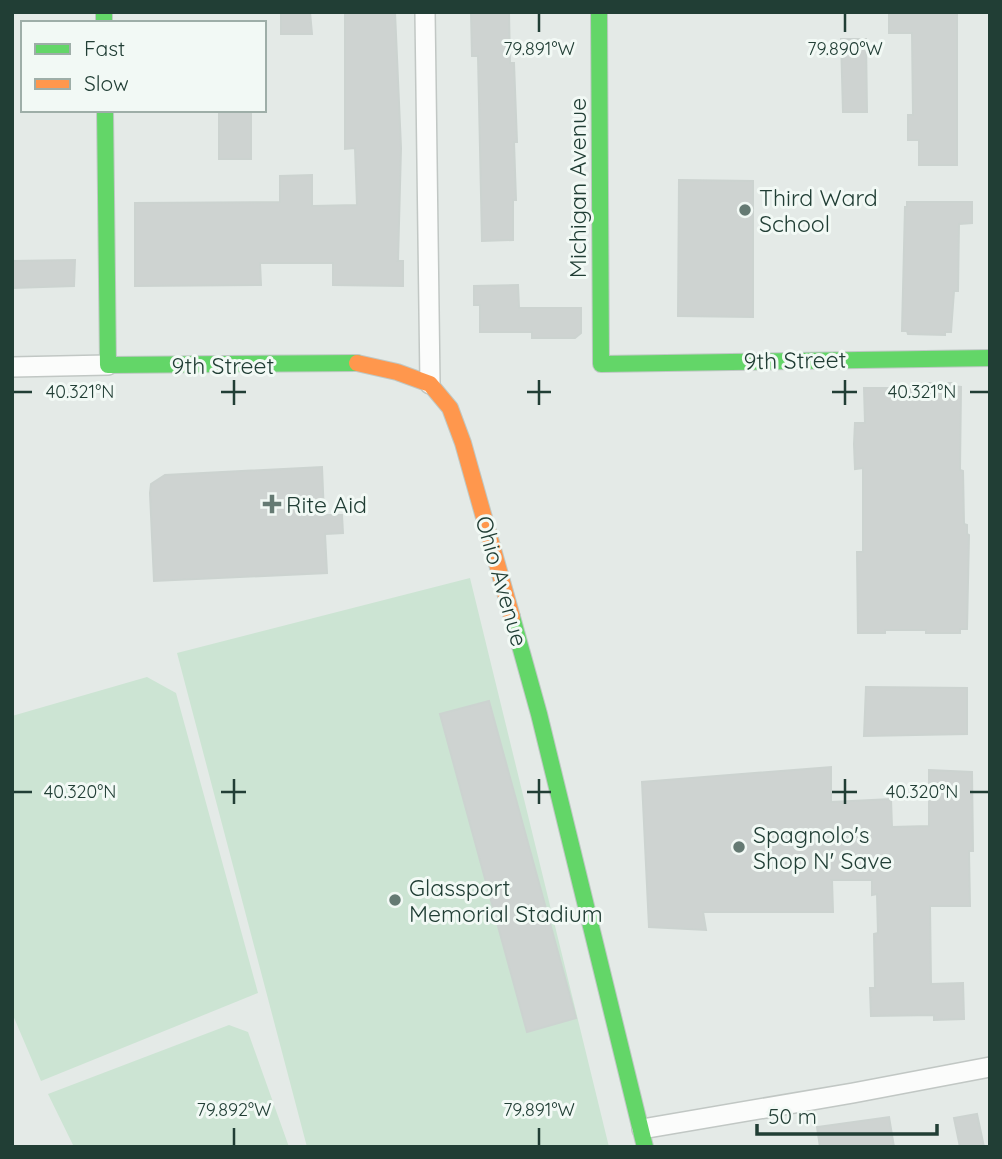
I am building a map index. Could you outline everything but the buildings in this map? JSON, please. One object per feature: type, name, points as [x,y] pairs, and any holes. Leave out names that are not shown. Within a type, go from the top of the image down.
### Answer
[{"type":"main road","name":"Michigan Avenue","points":[[599,12],[601,364]]},
{"type":"main road","points":[[105,112],[108,365]]},
{"type":"main road","name":"9th Street","points":[[601,364],[990,358]]},
{"type":"main road","name":"9th Street","points":[[108,365],[356,363],[397,372],[430,384]]},
{"type":"main road","name":"Ohio Avenue","points":[[430,384],[450,408],[466,455],[539,714],[644,1138]]},
{"type":"street","points":[[425,12],[430,384]]},
{"type":"street","name":"9th Street","points":[[12,367],[108,365]]},
{"type":"street","points":[[644,1138],[990,1067]]},
{"type":"green space","name":"Glassport Memorial Stadium","points":[[470,578],[609,1147],[307,1147],[177,653]]},
{"type":"green space","points":[[147,677],[176,693],[258,993],[41,1081],[12,1013],[12,716]]},
{"type":"green space","points":[[229,1025],[248,1032],[289,1147],[74,1147],[48,1094]]},
{"type":"traffic: fast","points":[[104,12],[104,21]]},
{"type":"traffic: fast","points":[[599,12],[601,364],[990,358]]},
{"type":"traffic: fast","points":[[105,112],[108,365],[357,363]]},
{"type":"traffic: fast","points":[[512,617],[539,714],[645,1147]]},
{"type":"traffic: slow","points":[[357,363],[397,372],[430,384],[450,408],[463,443],[512,617]]},
{"type":"place","name":"Third Ward School","points":[[745,210]]},
{"type":"place","name":"Rite Aid","points":[[272,504]]},
{"type":"place","name":"Spagnolo's Shop N' Save","points":[[739,847]]},
{"type":"place","name":"Glassport Memorial Stadium","points":[[395,900]]}]
